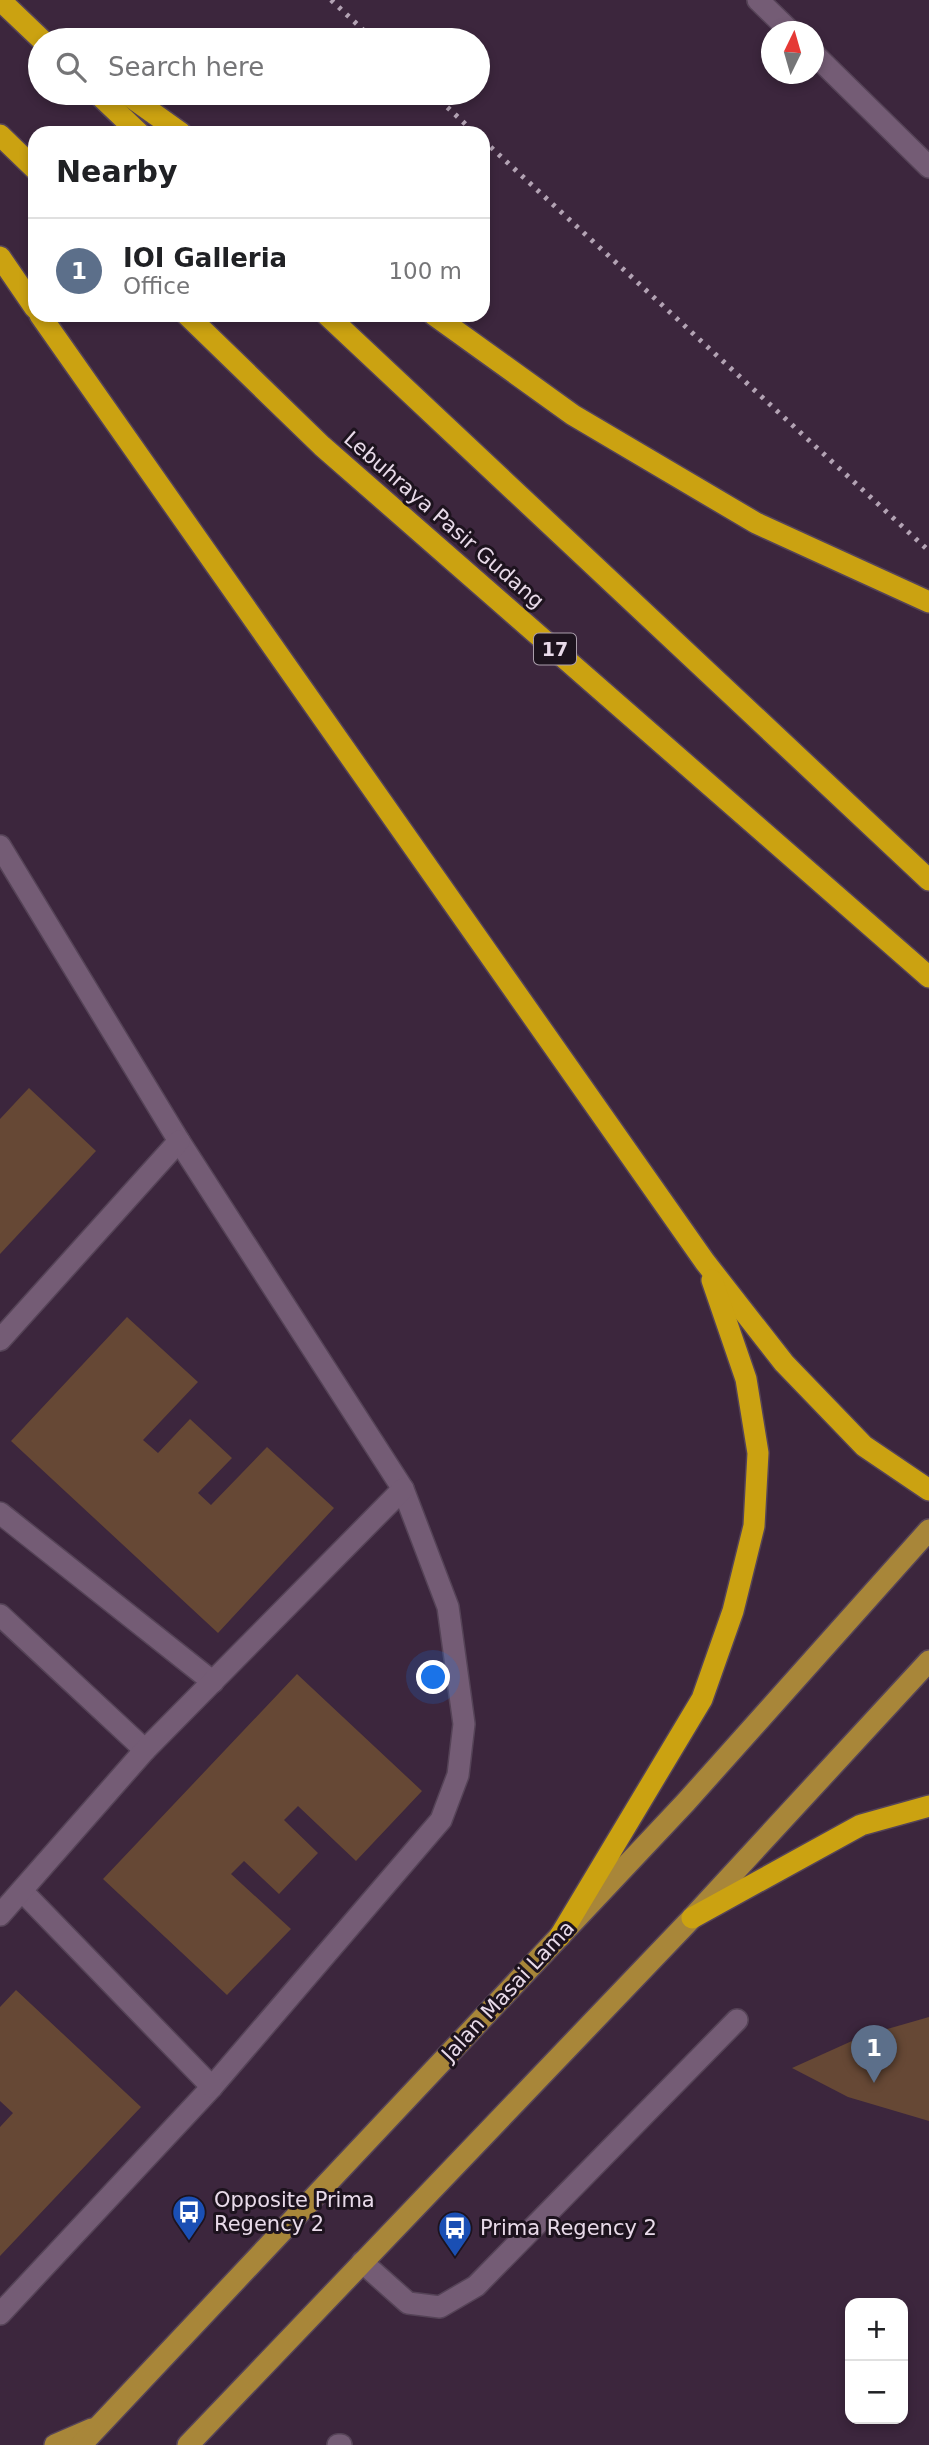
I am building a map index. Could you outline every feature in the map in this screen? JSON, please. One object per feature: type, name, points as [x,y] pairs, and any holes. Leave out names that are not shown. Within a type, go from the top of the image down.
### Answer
[{"type":"highway","points":[[8,7],[30,28]]},
{"type":"highway","points":[[8,7],[36,28]]},
{"type":"highway","points":[[110,105],[132,126]]},
{"type":"highway","points":[[142,105],[171,126]]},
{"type":"highway","points":[[0,135],[28,162]]},
{"type":"highway","points":[[0,257],[28,298]]},
{"type":"highway","points":[[45,322],[705,1262],[784,1363],[864,1446],[929,1490]]},
{"type":"highway","name":"Lebuhraya Pasir Gudang","points":[[194,322],[333,455],[929,977]]},
{"type":"highway","points":[[334,322],[929,880]]},
{"type":"highway","points":[[443,322],[573,415],[745,516],[929,602]]},
{"type":"highway","points":[[560,1936],[702,1699],[733,1611],[754,1526],[758,1453],[746,1379],[705,1262]]},
{"type":"highway","points":[[692,1918],[861,1825],[929,1806]]},
{"type":"main road","name":"Jalan Masai Lama","points":[[81,2445],[695,1792],[929,1530]]},
{"type":"main road","points":[[188,2445],[692,1918],[929,1661]]},
{"type":"main road","points":[[55,2445],[98,2426]]},
{"type":"lane","points":[[758,0],[779,21]]},
{"type":"lane","points":[[824,64],[929,167]]},
{"type":"lane","points":[[0,846],[179,1141],[403,1489],[448,1607],[464,1724],[458,1775],[441,1820],[212,2087],[0,2314]]},
{"type":"lane","points":[[0,1340],[179,1141]]},
{"type":"lane","points":[[0,1915],[145,1750],[403,1489]]},
{"type":"lane","points":[[0,1513],[214,1682]]},
{"type":"lane","points":[[0,1615],[145,1750]]},
{"type":"lane","points":[[22,1891],[212,2087]]},
{"type":"lane","points":[[362,2262],[408,2303],[440,2307],[476,2286],[737,2020]]},
{"type":"building","points":[[29,1088],[96,1151],[0,1254],[0,1119]]},
{"type":"building","points":[[127,1317],[198,1382],[143,1440],[158,1453],[190,1419],[232,1458],[198,1493],[211,1505],[267,1447],[334,1508],[218,1633],[11,1441]]},
{"type":"building","points":[[297,1674],[422,1791],[356,1861],[298,1806],[284,1820],[318,1853],[279,1894],[244,1861],[231,1874],[291,1929],[227,1995],[103,1879]]},
{"type":"building","points":[[16,1990],[141,2107],[0,2256],[0,2127],[13,2113],[0,2101],[0,2007]]},
{"type":"building","points":[[929,2017],[929,2121],[848,2097],[792,2068],[863,2036]]},
{"type":"railway","points":[[331,0],[361,28]]},
{"type":"railway","points":[[445,105],[467,126]]},
{"type":"railway","points":[[490,146],[929,551]]},
{"type":"place","name":"IOI Galleria","points":[[874,2083]]},
{"type":"place","name":"Opposite Prima Regency 2","points":[[189,2242]]},
{"type":"place","name":"Prima Regency 2","points":[[455,2258]]}]
